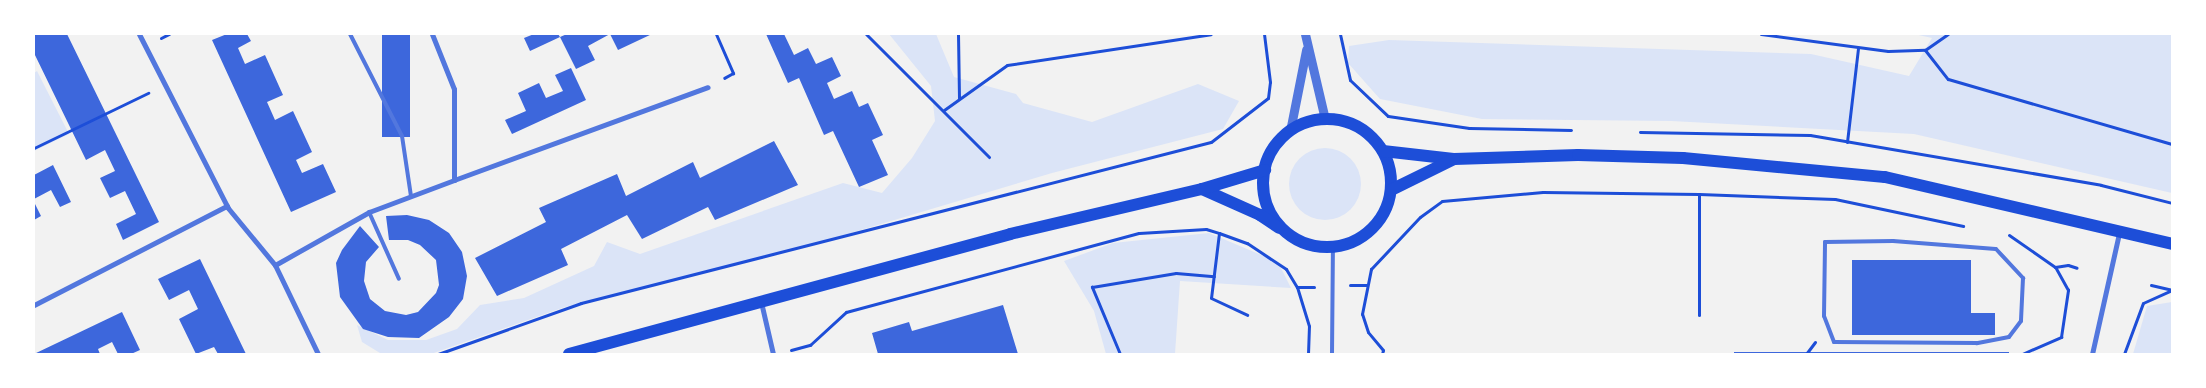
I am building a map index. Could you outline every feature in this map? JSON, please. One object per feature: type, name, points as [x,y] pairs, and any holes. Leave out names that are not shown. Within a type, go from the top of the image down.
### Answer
[{"type":"main road","points":[[1202,189],[1260,215],[1289,235],[1303,242],[1333,247],[1354,241],[1372,229],[1385,212],[1391,190],[1390,170],[1383,151],[1358,127],[1325,119],[1307,123],[1290,131],[1278,142],[1265,170],[1264,188],[1268,206],[1289,235]]},
{"type":"main road","points":[[1383,151],[1454,159],[1578,154],[1683,158],[1885,177],[2172,244]]},
{"type":"main road","points":[[1391,190],[1454,159]]},
{"type":"main road","points":[[569,354],[1010,234],[1202,189],[1265,170]]},
{"type":"street","points":[[139,34],[227,206],[275,264],[318,354]]},
{"type":"street","points":[[432,34],[454,89],[454,180]]},
{"type":"street","points":[[1305,34],[1325,119]]},
{"type":"street","points":[[1290,131],[1307,48]]},
{"type":"street","points":[[275,264],[369,212],[708,87]]},
{"type":"street","points":[[34,305],[227,206]]},
{"type":"street","points":[[2092,354],[2119,233]]},
{"type":"street","points":[[761,302],[773,354]]},
{"type":"lane","points":[[350,34],[402,136],[411,196]]},
{"type":"lane","points":[[369,212],[399,279]]},
{"type":"lane","points":[[1893,241],[1996,249],[2023,278],[2021,321],[2009,337],[1977,343],[1834,342],[1824,316],[1825,242],[1893,241]]},
{"type":"lane","points":[[1332,354],[1333,247]]},
{"type":"path","points":[[708,87],[733,73],[716,34]]},
{"type":"path","points":[[866,34],[896,67],[944,110],[989,157]]},
{"type":"path","points":[[958,34],[959,99]]},
{"type":"path","points":[[944,110],[1007,65],[1210,34]]},
{"type":"path","points":[[438,354],[581,303],[1211,142],[1268,98],[1270,82],[1264,34]]},
{"type":"path","points":[[1761,34],[1888,51],[1925,50],[1948,34]]},
{"type":"path","points":[[1847,142],[1858,48]]},
{"type":"path","points":[[1925,50],[1948,79],[2172,144]]},
{"type":"path","points":[[34,148],[165,85]]},
{"type":"path","points":[[1382,354],[1383,350],[1368,332],[1362,314],[1371,269],[1420,217],[1442,201],[1543,192],[1699,194]]},
{"type":"path","points":[[783,352],[810,346],[846,312],[1139,233],[1206,229],[1219,233],[1247,243],[1286,269],[1297,287]]},
{"type":"path","points":[[1219,233],[1212,298],[1247,315]]},
{"type":"path","points":[[2022,354],[2061,337],[2068,290],[2055,267],[2068,264],[2077,268]]},
{"type":"path","points":[[1120,354],[1092,287],[1176,273],[1214,276]]},
{"type":"path","points":[[2151,285],[2172,290]]},
{"type":"path","points":[[2124,354],[2143,303],[2172,290]]},
{"type":"shaded area","points":[[889,34],[936,34],[954,77],[1016,94],[1023,103],[1092,122],[1198,84],[1239,101],[1223,129],[1052,173],[787,252],[565,307],[431,354],[380,353],[362,342],[357,325],[388,340],[426,340],[457,329],[480,305],[524,298],[594,266],[607,242],[640,254],[843,183],[882,193],[912,158],[935,121],[931,86]]},
{"type":"shaded area","points":[[1914,34],[2172,34],[2172,193],[1914,134],[1671,121],[1482,119],[1380,99],[1348,63],[1349,46],[1389,40],[1811,54],[1909,76],[1932,38]]},
{"type":"shaded area","points":[[37,71],[69,134],[34,151],[34,73]]},
{"type":"shaded area","points":[[1332,148],[1351,158],[1359,170],[1361,184],[1359,198],[1351,210],[1339,218],[1318,220],[1299,210],[1291,198],[1289,177],[1299,158],[1311,150]]},
{"type":"shaded area","points":[[1209,233],[1278,262],[1291,288],[1180,281],[1175,354],[1106,354],[1094,311],[1064,261],[1113,243]]},
{"type":"shaded area","points":[[2172,302],[2172,354],[2133,354],[2147,306]]},
{"type":"building","points":[[34,34],[67,34],[159,222],[123,240],[116,224],[136,214],[125,191],[110,198],[100,178],[115,171],[105,150],[86,160],[34,53]]},
{"type":"building","points":[[227,34],[247,34],[251,41],[238,48],[245,64],[265,55],[283,95],[267,102],[275,120],[293,111],[312,152],[296,160],[302,173],[323,164],[336,192],[291,212],[212,40]]},
{"type":"building","points":[[382,34],[410,34],[410,137],[382,137]]},
{"type":"building","points":[[534,34],[558,34],[560,37],[530,51],[524,38]]},
{"type":"building","points":[[567,34],[610,34],[588,46],[595,60],[576,69],[560,37]]},
{"type":"building","points":[[610,34],[652,34],[618,50]]},
{"type":"building","points":[[766,34],[784,34],[794,55],[808,48],[816,64],[832,57],[841,76],[827,83],[834,99],[852,91],[859,107],[868,103],[883,135],[872,140],[888,175],[859,187],[833,131],[824,135],[799,78],[788,83]]},
{"type":"building","points":[[571,68],[586,100],[512,134],[505,120],[526,111],[518,93],[539,83],[546,98],[563,91],[555,75]]},
{"type":"building","points":[[774,141],[798,185],[715,220],[708,207],[642,239],[627,215],[561,249],[568,265],[497,296],[475,258],[546,222],[539,208],[617,174],[626,196],[693,162],[700,178]]},
{"type":"building","points":[[53,165],[71,202],[60,207],[51,190],[34,199],[34,175]]},
{"type":"building","points":[[34,202],[41,216],[34,220]]},
{"type":"building","points":[[407,215],[429,220],[449,233],[462,252],[467,276],[463,299],[449,317],[419,338],[388,337],[363,329],[340,297],[336,263],[342,250],[360,226],[379,247],[366,262],[364,281],[370,299],[385,311],[406,315],[418,312],[436,293],[439,285],[436,260],[420,245],[408,240],[389,240],[386,216]]},
{"type":"building","points":[[200,259],[246,354],[218,354],[214,347],[196,354],[179,319],[198,309],[189,290],[169,300],[158,279]]},
{"type":"building","points":[[1852,260],[1971,260],[1971,313],[1995,313],[1995,335],[1852,335]]},
{"type":"building","points":[[1003,305],[1018,354],[878,354],[872,333],[909,322],[912,331]]},
{"type":"building","points":[[122,312],[140,350],[131,354],[118,354],[112,342],[98,349],[100,354],[34,354]]},
{"type":"building","points":[[1734,352],[2009,352],[2009,354],[1734,354]]}]
